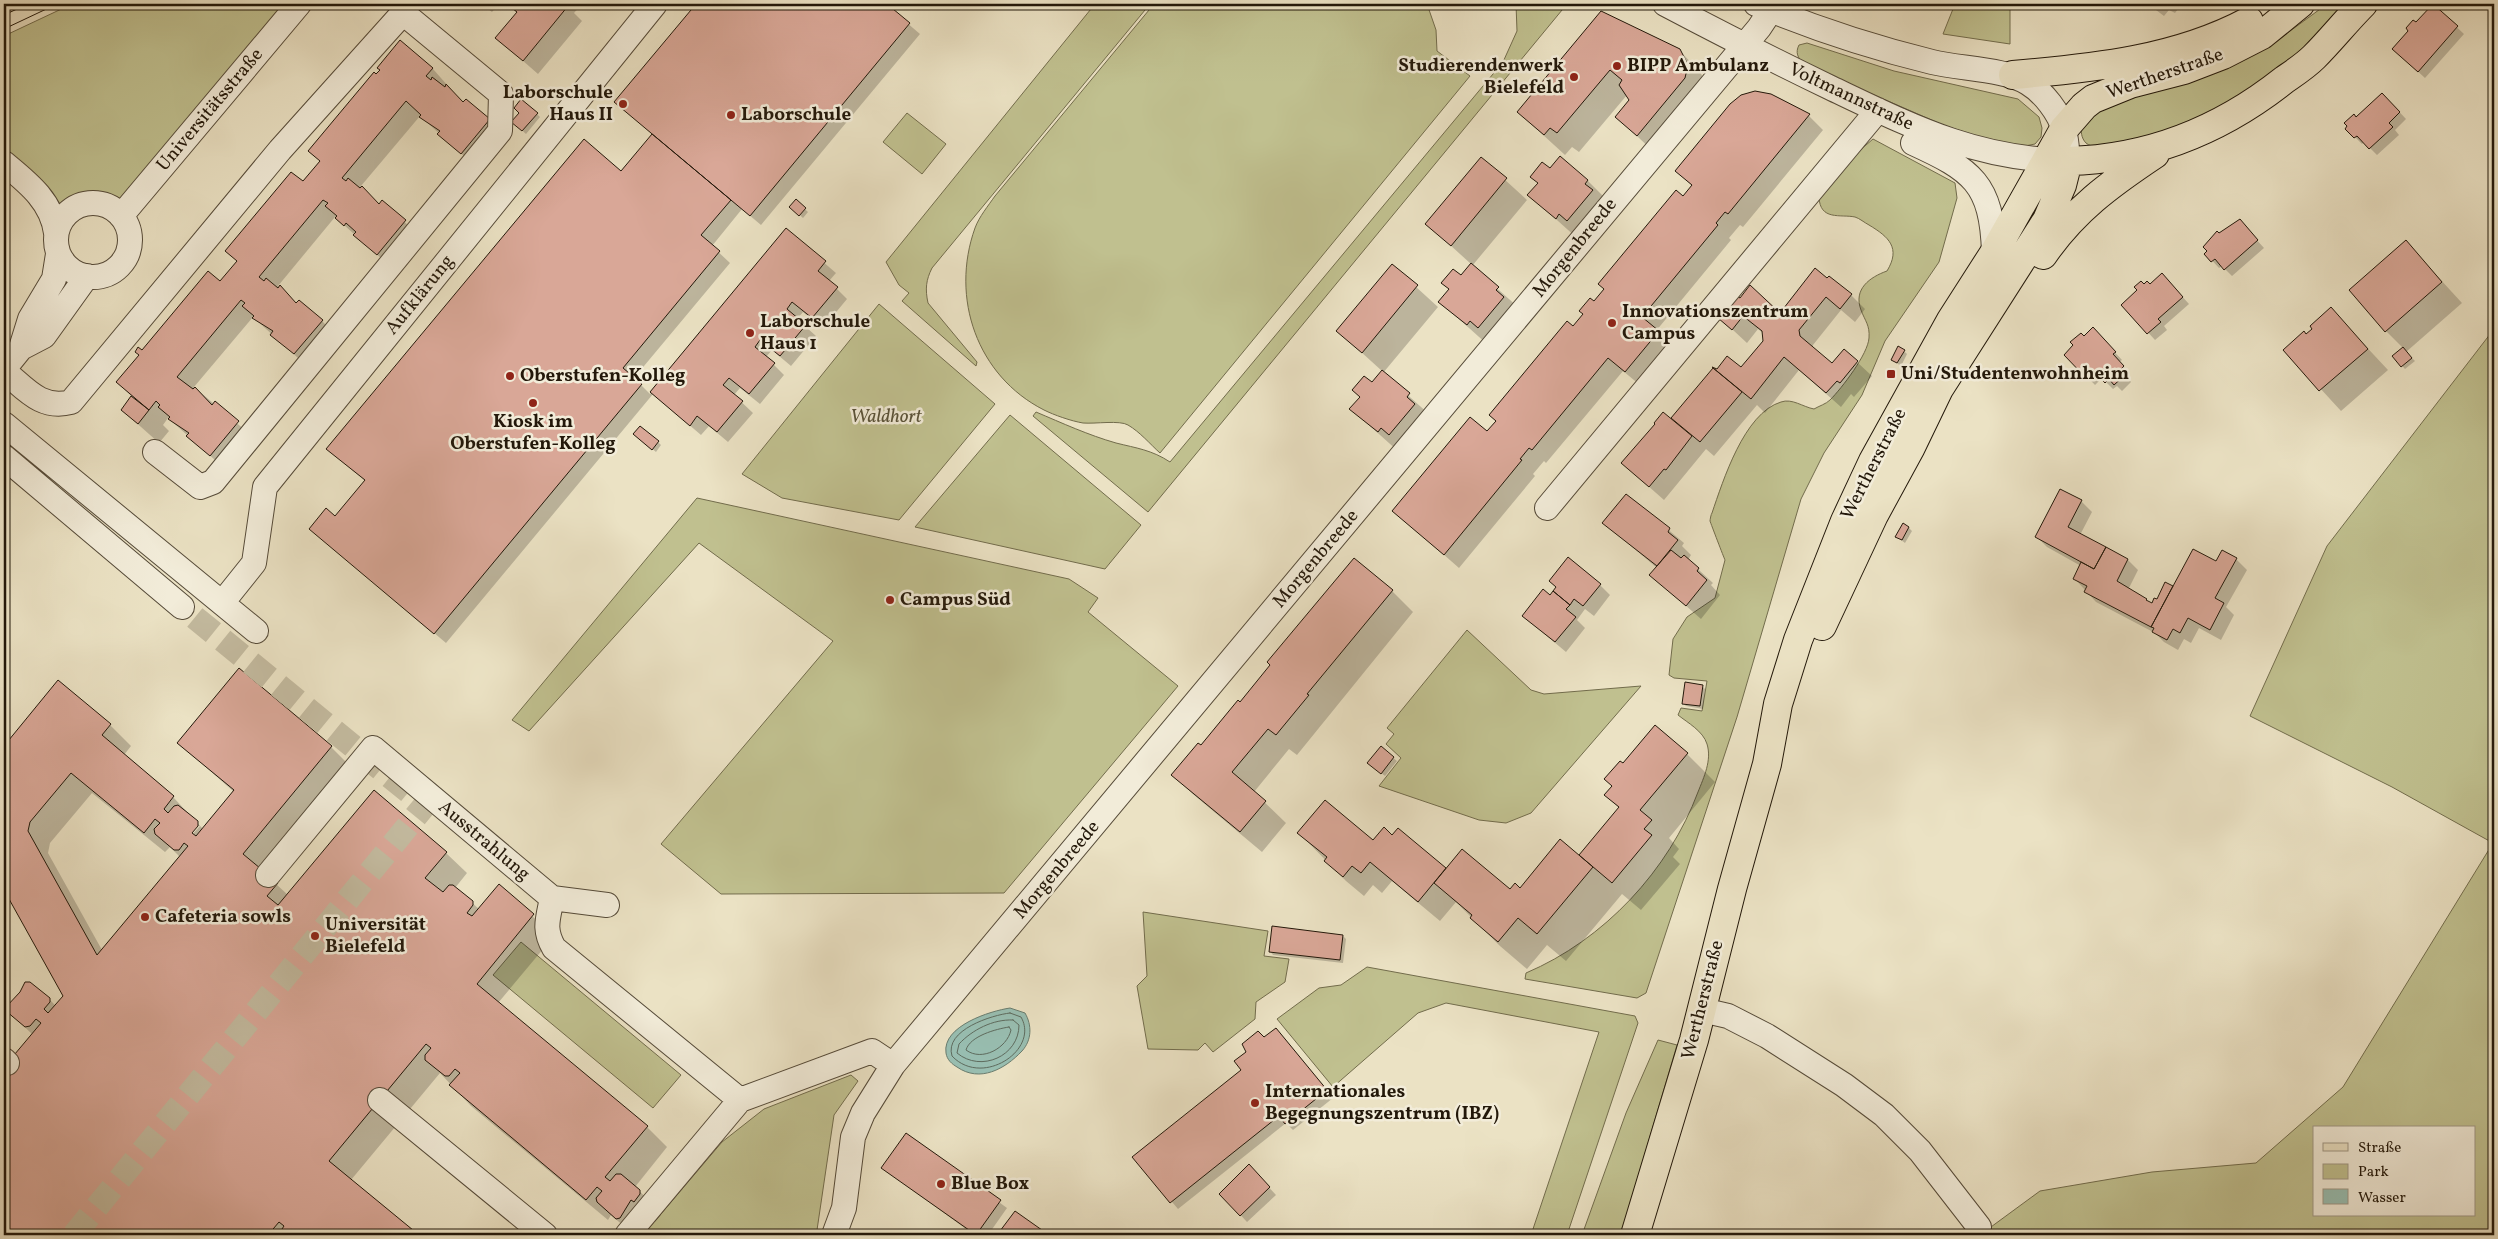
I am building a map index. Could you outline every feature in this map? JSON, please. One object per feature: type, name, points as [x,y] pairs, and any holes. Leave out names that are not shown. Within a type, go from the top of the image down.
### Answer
[{"type":"main road","name":"Wertherstraße","points":[[2013,75],[2115,64],[2198,44],[2228,32],[2281,4]]},
{"type":"main road","name":"Wertherstraße","points":[[1635,1235],[1702,1010],[1732,889],[1767,764],[1778,704],[1798,640],[1844,521],[1874,461],[1921,374],[1994,252],[2057,160],[2064,129],[2084,106],[2093,99],[2130,84],[2184,70],[2223,55],[2262,35],[2300,4]]},
{"type":"main road","name":"Wertherstraße","points":[[1911,447],[1946,403],[2061,230],[2100,192],[2166,146],[2230,118],[2262,98],[2313,58],[2363,4]]},
{"type":"main road","name":"Wertherstraße","points":[[2057,160],[2103,159],[2166,146]]},
{"type":"main road","name":"Wertherstraße","points":[[1767,764],[1842,578],[1911,447],[1939,389],[2047,220],[2062,185],[2057,160]]},
{"type":"street","name":"Universitätsstraße","points":[[121,216],[300,4]]},
{"type":"street","name":"Aufklärung","points":[[222,603],[254,563],[265,488],[656,4]]},
{"type":"street","name":"Voltmannstraße","points":[[1665,4],[1743,46],[1934,136],[1998,154],[2057,160]]},
{"type":"street","points":[[1763,7],[1831,34],[1904,55],[1944,65],[2013,75],[2029,83],[2042,95],[2064,129]]},
{"type":"street","name":"Morgenbreede","points":[[834,1235],[844,1208],[853,1137],[863,1113],[890,1069],[1743,46],[1763,7]]},
{"type":"street","points":[[4,163],[28,183],[41,197],[54,222],[57,244],[65,264],[75,272],[86,276],[98,276],[108,273],[125,258],[130,236],[121,216],[110,207],[97,203],[83,204],[70,210],[61,220],[57,244],[54,279],[30,319],[21,348],[4,370],[46,404],[60,405],[71,402],[280,150],[407,9],[501,94],[500,132],[213,482],[200,487],[155,452]]},
{"type":"street","points":[[1547,508],[1878,110],[1889,128],[1908,140],[1952,161],[1968,173],[1988,206],[1993,223],[1994,252]]},
{"type":"street","points":[[21,348],[44,336],[86,276]]},
{"type":"street","points":[[4,424],[256,631]]},
{"type":"street","points":[[4,457],[182,606]]},
{"type":"street","name":"Ausstrahlung","points":[[268,875],[373,748],[552,898]]},
{"type":"street","points":[[607,905],[552,898],[546,928],[554,948],[740,1100]]},
{"type":"street","points":[[1702,1010],[1728,1016],[1767,1036],[1844,1085],[1884,1115],[1920,1151],[1978,1226]]},
{"type":"street","points":[[627,1235],[740,1100],[872,1051],[890,1069]]},
{"type":"street","points":[[380,1100],[545,1235]]},
{"type":"green space","points":[[72,4],[283,4],[192,115],[125,203],[106,193],[90,192],[73,196],[55,207],[4,155],[4,36]]},
{"type":"green space","points":[[1095,4],[1150,4],[932,268],[928,277],[926,289],[928,303],[977,362],[976,366],[902,301],[909,293],[899,285],[886,262]]},
{"type":"green space","points":[[1154,4],[1427,4],[1436,30],[1437,51],[1470,76],[1160,453],[1128,425],[1073,421],[1044,410],[1021,395],[1001,377],[986,356],[975,332],[968,307],[966,281],[968,255],[975,228],[984,212],[995,196]]},
{"type":"green space","points":[[1516,4],[1567,4],[1148,512],[1033,416],[1036,412],[1075,429],[1150,452],[1170,462],[1503,62],[1517,31]]},
{"type":"green space","points":[[1955,4],[2010,4],[2010,44],[1943,34]]},
{"type":"green space","points":[[2327,4],[2350,4],[2292,60],[2241,98],[2197,119],[2143,139],[2118,145],[2098,147],[2086,143],[2083,139],[2081,125],[2104,105],[2253,55]]},
{"type":"green space","points":[[1807,43],[1894,71],[2018,99],[2039,117],[2042,128],[2041,137],[2035,144],[2025,146],[1991,141],[1943,125],[1803,64],[1798,57],[1797,50],[1799,45]]},
{"type":"green space","points":[[907,113],[946,144],[922,174],[883,142]]},
{"type":"green space","points":[[1873,139],[1955,183],[1957,198],[1939,262],[1885,341],[1862,395],[1824,453],[1801,499],[1737,717],[1646,993],[1637,998],[1525,979],[1526,973],[1555,959],[1582,942],[1607,922],[1630,899],[1670,849],[1698,792],[1708,762],[1707,744],[1699,731],[1678,715],[1681,708],[1702,711],[1707,681],[1674,678],[1669,675],[1673,639],[1687,617],[1715,598],[1725,560],[1710,518],[1729,467],[1746,434],[1756,419],[1768,409],[1781,402],[1793,402],[1814,409],[1828,401],[1841,388],[1854,370],[1868,345],[1869,330],[1861,310],[1859,296],[1869,280],[1887,271],[1893,256],[1893,250],[1891,244],[1882,234],[1858,218],[1827,213],[1820,205],[1819,197],[1852,157]]},
{"type":"green space","name":"Waldhort","points":[[879,304],[995,404],[899,520],[782,498],[742,474]]},
{"type":"green space","points":[[2494,329],[2494,1235],[1980,1235],[2040,1191],[2152,1172],[2256,1163],[2343,1087],[2493,843],[2392,787],[2250,716],[2327,546]]},
{"type":"green space","points":[[1010,415],[1141,525],[1105,569],[915,527]]},
{"type":"green space","points":[[697,498],[1069,579],[1098,598],[1088,612],[1178,686],[1004,893],[721,894],[661,844],[833,641],[699,543],[529,731],[512,720]]},
{"type":"green space","points":[[1467,630],[1531,690],[1544,694],[1641,686],[1531,813],[1506,823],[1479,820],[1379,786],[1401,758],[1386,744],[1394,734],[1387,728]]},
{"type":"green space","points":[[1143,912],[1268,931],[1264,956],[1289,959],[1285,982],[1256,1002],[1255,1019],[1213,1052],[1205,1043],[1198,1050],[1148,1049],[1137,986],[1147,976]]},
{"type":"green space","points":[[521,942],[681,1075],[653,1108],[493,975]]},
{"type":"green space","points":[[1367,967],[1635,1016],[1638,1023],[1567,1235],[1531,1235],[1599,1032],[1446,1003],[1418,1013],[1333,1087],[1277,1019],[1319,988],[1341,985]]},
{"type":"green space","points":[[1658,1040],[1677,1045],[1621,1235],[1582,1235],[1626,1113]]},
{"type":"green space","points":[[851,1075],[858,1081],[834,1115],[817,1230],[812,1235],[643,1235],[722,1142],[764,1109]]},
{"type":"water","points":[[1010,1008],[1025,1013],[1030,1027],[1028,1042],[1015,1058],[992,1072],[983,1074],[966,1072],[950,1062],[946,1053],[947,1043],[959,1028],[980,1016]]},
{"type":"building","points":[[507,4],[566,4],[568,6],[523,61],[495,38],[517,12]]},
{"type":"building","name":"Laborschule","points":[[696,4],[887,4],[910,23],[750,216],[614,102]]},
{"type":"building","points":[[2433,4],[2458,26],[2418,72],[2392,49],[2408,31],[2406,28],[2413,20],[2416,22]]},
{"type":"building","points":[[1601,11],[1680,49],[1688,65],[1685,78],[1637,136],[1615,117],[1629,100],[1619,85],[1622,80],[1610,70],[1557,133],[1550,128],[1544,135],[1517,112]]},
{"type":"building","points":[[400,40],[433,68],[426,76],[431,80],[432,77],[445,87],[446,84],[463,102],[466,99],[490,119],[461,154],[437,134],[440,131],[419,117],[421,115],[406,101],[342,178],[346,181],[348,178],[360,188],[362,186],[379,204],[382,200],[406,220],[377,255],[353,235],[356,232],[346,223],[344,226],[335,218],[337,216],[325,206],[328,203],[323,200],[259,277],[264,281],[266,278],[278,288],[280,285],[296,303],[299,300],[323,320],[294,354],[270,335],[273,331],[252,318],[254,316],[242,306],[245,303],[241,300],[177,377],[193,389],[195,387],[212,405],[215,401],[239,421],[210,456],[186,436],[189,433],[168,419],[170,417],[158,407],[160,405],[156,401],[149,410],[116,382],[139,355],[135,352],[138,347],[142,350],[208,271],[220,281],[237,261],[225,251],[291,172],[303,181],[320,161],[308,151],[374,72],[376,74],[380,70],[377,68]]},
{"type":"building","name":"Innovationszentrum Campus","points":[[1755,91],[1771,94],[1810,114],[1728,214],[1725,212],[1716,223],[1718,225],[1642,317],[1659,331],[1625,372],[1608,358],[1532,450],[1529,448],[1520,459],[1522,460],[1444,555],[1392,511],[1470,417],[1487,431],[1496,421],[1489,415],[1567,321],[1573,326],[1583,314],[1579,311],[1590,298],[1594,301],[1604,289],[1598,284],[1676,190],[1683,196],[1692,185],[1675,171],[1730,104],[1741,95]]},
{"type":"building","points":[[2382,93],[2400,112],[2389,123],[2393,127],[2369,149],[2357,136],[2354,138],[2345,129],[2347,126],[2344,123],[2354,114],[2356,117]]},
{"type":"building","points":[[521,99],[538,113],[522,131],[511,122],[519,113],[514,108]]},
{"type":"building","name":"Oberstufen-Kolleg","points":[[652,134],[731,200],[701,235],[720,251],[623,368],[642,384],[434,634],[309,529],[326,508],[335,516],[365,480],[326,449],[584,139],[621,171]]},
{"type":"building","points":[[1560,156],[1588,180],[1585,184],[1593,190],[1567,221],[1559,214],[1556,219],[1527,195],[1538,183],[1530,177],[1542,162],[1550,168]]},
{"type":"building","points":[[1481,157],[1507,178],[1451,246],[1425,224]]},
{"type":"building","points":[[796,199],[806,208],[799,216],[789,207]]},
{"type":"building","points":[[2240,219],[2258,240],[2224,270],[2215,259],[2211,262],[2204,254],[2207,251],[2203,247],[2217,231],[2219,233]]},
{"type":"building","name":"Laborschule Haus 1","points":[[786,228],[826,261],[818,271],[838,287],[812,318],[792,302],[787,309],[806,325],[780,356],[760,340],[755,347],[775,363],[749,394],[729,378],[723,385],[743,401],[717,432],[697,416],[690,426],[650,392]]},
{"type":"building","points":[[2406,240],[2442,282],[2385,332],[2349,290]]},
{"type":"building","points":[[1471,263],[1499,287],[1496,290],[1504,297],[1478,328],[1470,321],[1467,325],[1438,302],[1449,289],[1441,283],[1453,269],[1461,275]]},
{"type":"building","points":[[1392,264],[1418,285],[1362,353],[1336,331]]},
{"type":"building","points":[[1815,268],[1827,278],[1829,276],[1852,294],[1840,309],[1826,297],[1799,330],[1800,336],[1832,363],[1844,349],[1858,361],[1840,383],[1837,381],[1826,393],[1784,357],[1751,399],[1712,367],[1717,369],[1727,356],[1741,367],[1763,341],[1762,331],[1743,316],[1732,330],[1718,318],[1737,296],[1740,298],[1750,285],[1780,313]]},
{"type":"building","points":[[2162,273],[2183,297],[2158,319],[2161,322],[2147,334],[2121,305],[2137,290],[2134,287],[2141,281],[2144,284],[2147,281],[2150,284]]},
{"type":"building","points":[[2331,307],[2368,349],[2319,391],[2283,350],[2304,331],[2306,334],[2312,329],[2310,326]]},
{"type":"building","points":[[2093,327],[2116,352],[2113,354],[2124,366],[2121,369],[2125,375],[2114,385],[2109,379],[2105,383],[2094,372],[2087,379],[2064,355],[2073,345],[2070,342],[2081,333],[2084,336]]},
{"type":"building","points":[[1898,346],[1905,350],[1897,363],[1891,360]]},
{"type":"building","points":[[2403,347],[2412,358],[2401,367],[2392,356]]},
{"type":"building","points":[[1713,368],[1742,392],[1700,442],[1671,418]]},
{"type":"building","points":[[1382,370],[1410,393],[1407,397],[1415,404],[1389,435],[1381,428],[1378,432],[1349,409],[1360,397],[1352,390],[1364,376],[1372,382]]},
{"type":"building","points":[[131,396],[149,410],[138,424],[121,410]]},
{"type":"building","points":[[1663,412],[1692,436],[1666,470],[1664,469],[1649,487],[1621,463]]},
{"type":"building","points":[[640,426],[659,441],[652,450],[633,434]]},
{"type":"building","points":[[2060,489],[2082,500],[2068,527],[2106,547],[2094,569],[2035,537]]},
{"type":"building","points":[[1626,494],[1670,528],[1668,532],[1678,540],[1657,566],[1602,523]]},
{"type":"building","points":[[1903,523],[1909,527],[1902,540],[1895,537]]},
{"type":"building","points":[[2106,547],[2128,559],[2117,581],[2146,600],[2152,603],[2154,598],[2157,599],[2165,582],[2173,586],[2151,627],[2084,592],[2087,586],[2073,579],[2081,562],[2094,569]]},
{"type":"building","points":[[2193,549],[2216,561],[2222,550],[2237,558],[2215,598],[2224,603],[2210,630],[2188,618],[2180,633],[2173,629],[2167,640],[2152,632],[2154,628],[2151,627]]},
{"type":"building","points":[[1671,550],[1681,558],[1684,555],[1699,568],[1697,571],[1707,580],[1686,606],[1649,575]]},
{"type":"building","points":[[1568,557],[1601,584],[1583,606],[1574,599],[1570,605],[1553,591],[1556,587],[1549,581]]},
{"type":"building","points":[[1354,558],[1393,590],[1307,694],[1309,695],[1276,735],[1268,729],[1232,772],[1266,801],[1240,832],[1171,775],[1198,743],[1201,745],[1238,700],[1240,702],[1270,665],[1267,662]]},
{"type":"building","points":[[1543,589],[1550,595],[1553,591],[1570,605],[1566,609],[1576,617],[1555,642],[1522,616]]},
{"type":"building","name":"Universität Bielefeld","points":[[239,668],[332,746],[243,854],[278,883],[267,896],[278,905],[374,790],[447,852],[425,878],[443,892],[449,885],[453,885],[473,901],[473,905],[467,913],[472,916],[499,884],[534,914],[477,984],[648,1126],[605,1177],[610,1181],[616,1174],[621,1174],[640,1190],[640,1194],[634,1202],[631,1200],[620,1218],[616,1219],[597,1202],[596,1198],[602,1191],[597,1187],[586,1200],[449,1085],[460,1073],[455,1069],[449,1076],[445,1076],[425,1060],[425,1055],[431,1048],[426,1044],[329,1161],[419,1235],[278,1235],[284,1226],[279,1222],[268,1235],[4,1235],[4,1067],[41,1023],[36,1019],[30,1026],[25,1027],[6,1011],[6,1007],[20,992],[25,982],[30,982],[50,998],[50,1002],[44,1009],[48,1013],[63,996],[4,890],[4,746],[58,680],[111,724],[102,735],[174,796],[164,809],[168,813],[174,806],[178,805],[198,821],[198,826],[192,833],[196,836],[234,790],[177,743]],"holes":[[[71,773],[144,833],[155,819],[160,823],[154,829],[155,834],[174,850],[179,850],[184,843],[188,846],[97,955],[28,831],[30,822]]]},
{"type":"building","points":[[1685,682],[1703,685],[1700,706],[1682,704]]},
{"type":"building","points":[[1655,725],[1688,753],[1640,810],[1652,820],[1644,829],[1652,835],[1612,883],[1579,855],[1619,807],[1604,795],[1612,786],[1604,779],[1620,761],[1623,763]]},
{"type":"building","points":[[1381,746],[1394,757],[1381,774],[1367,763]]},
{"type":"building","points":[[1325,800],[1373,840],[1384,827],[1392,835],[1398,828],[1446,868],[1418,902],[1370,862],[1361,873],[1352,866],[1343,877],[1324,861],[1327,857],[1297,833]]},
{"type":"building","points":[[1560,839],[1593,867],[1537,934],[1518,918],[1498,942],[1470,918],[1472,915],[1434,883],[1462,849],[1510,889],[1515,883],[1520,888]]},
{"type":"building","points":[[1272,926],[1343,935],[1340,960],[1269,952]]},
{"type":"building","name":"Internationales Begegnungszentrum (IBZ)","points":[[1276,1028],[1327,1090],[1285,1124],[1279,1116],[1170,1203],[1132,1157],[1241,1070],[1234,1061],[1246,1052],[1242,1044],[1258,1031],[1264,1037]]},
{"type":"building","name":"Blue Box","points":[[906,1133],[1001,1200],[976,1235],[881,1168]]},
{"type":"building","points":[[1249,1164],[1270,1187],[1240,1216],[1219,1194]]},
{"type":"building","points":[[1015,1211],[1049,1235],[997,1235]]},
{"type":"tunnel","points":[[74,1235],[425,805],[182,607]]},
{"type":"tram line","points":[[4,15],[28,4]]},
{"type":"tram line","points":[[4,29],[57,4]]},
{"type":"place","name":"BIPP Ambulanz","points":[[1617,66]]},
{"type":"place","name":"Studierendenwerk Bielefeld","points":[[1574,77]]},
{"type":"place","name":"Laborschule Haus II","points":[[623,104]]},
{"type":"place","name":"Laborschule","points":[[731,115]]},
{"type":"place","name":"Innovationszentrum Campus","points":[[1612,323]]},
{"type":"place","name":"Laborschule Haus 1","points":[[750,333]]},
{"type":"place","name":"Uni/Studentenwohnheim","points":[[1891,374]]},
{"type":"place","name":"Oberstufen-Kolleg","points":[[510,376]]},
{"type":"place","name":"Kiosk im Oberstufen-Kolleg","points":[[533,403]]},
{"type":"place","name":"Campus Süd","points":[[890,600]]},
{"type":"place","name":"Cafeteria sowls","points":[[145,917]]},
{"type":"place","name":"Universität Bielefeld","points":[[315,936]]},
{"type":"place","name":"Internationales Begegnungszentrum (IBZ)","points":[[1255,1103]]},
{"type":"place","name":"Blue Box","points":[[941,1184]]}]
